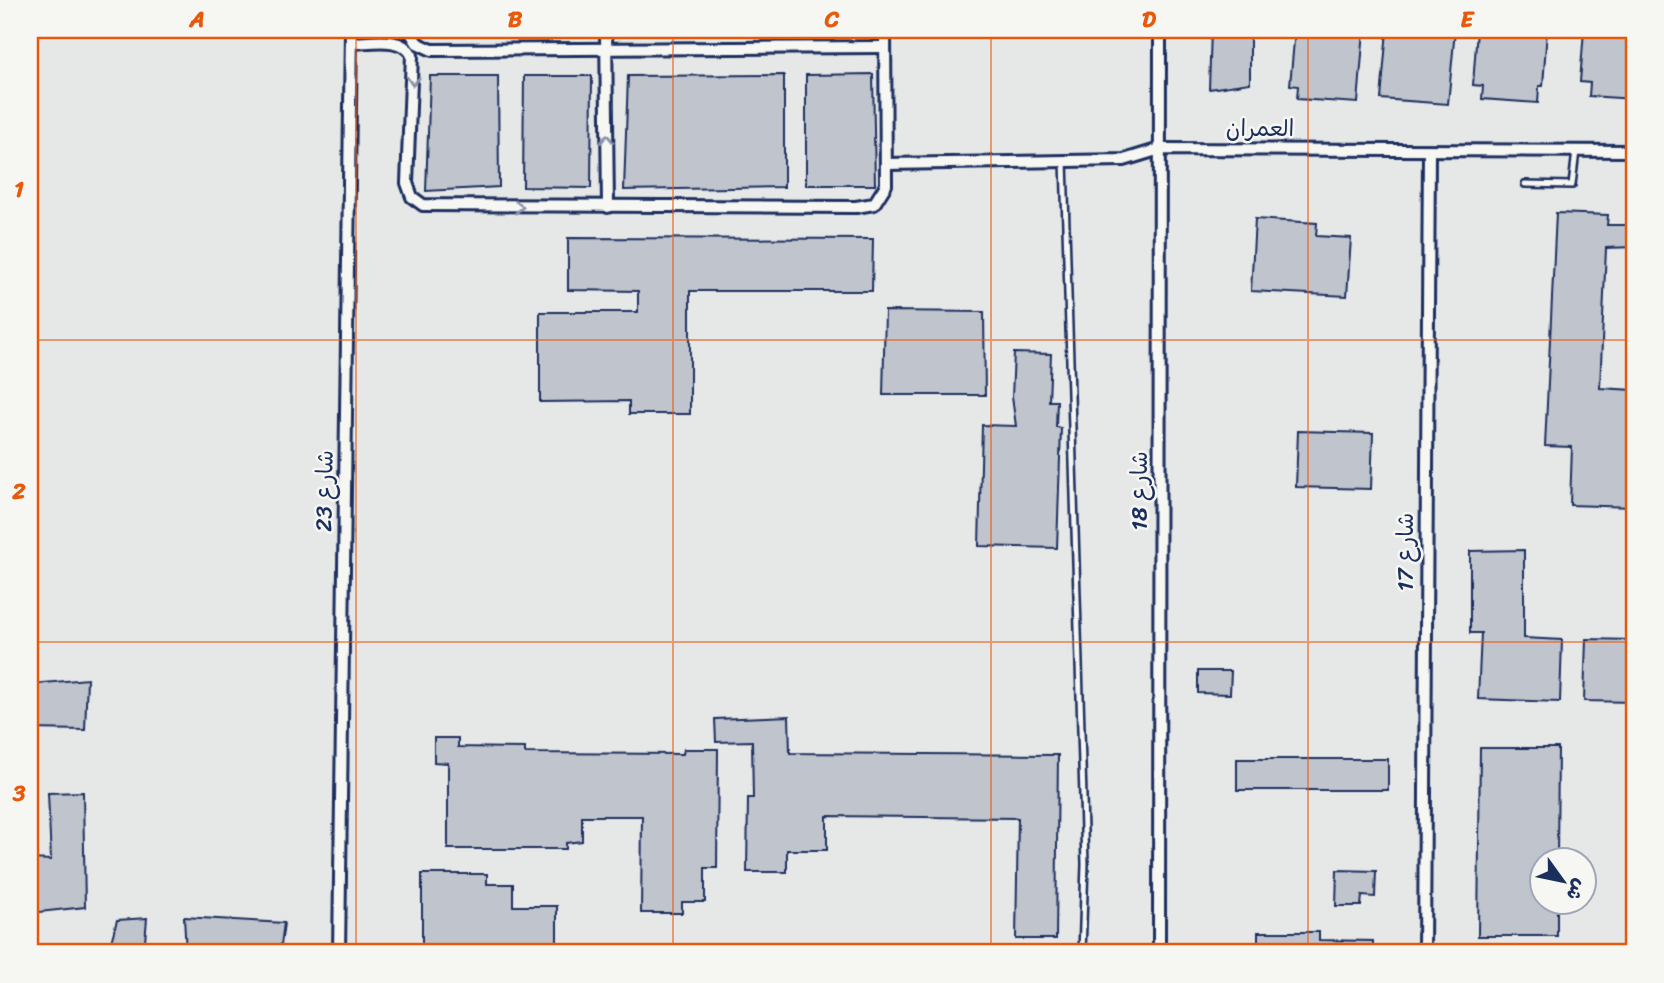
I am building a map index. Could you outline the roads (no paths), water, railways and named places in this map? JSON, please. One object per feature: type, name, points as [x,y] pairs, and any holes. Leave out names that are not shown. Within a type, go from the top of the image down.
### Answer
[{"type":"street","name":"شارع 23","points":[[339,953],[351,30]]},
{"type":"street","points":[[409,30],[417,43],[432,50],[886,47]]},
{"type":"street","points":[[606,30],[608,207]]},
{"type":"street","points":[[351,43],[397,42],[407,47],[412,55],[407,183],[417,202],[430,207],[856,208],[874,204],[883,195],[886,185],[885,30]]},
{"type":"street","name":"شارع 18","points":[[1159,953],[1160,30]]},
{"type":"street","name":"العمران","points":[[886,164],[1124,160],[1160,149],[1634,151]]},
{"type":"street","name":"شارع 17","points":[[1424,953],[1429,151]]},
{"type":"lane","points":[[1525,184],[1572,185],[1576,151]]},
{"type":"lane","points":[[1064,160],[1084,822],[1082,953]]}]
